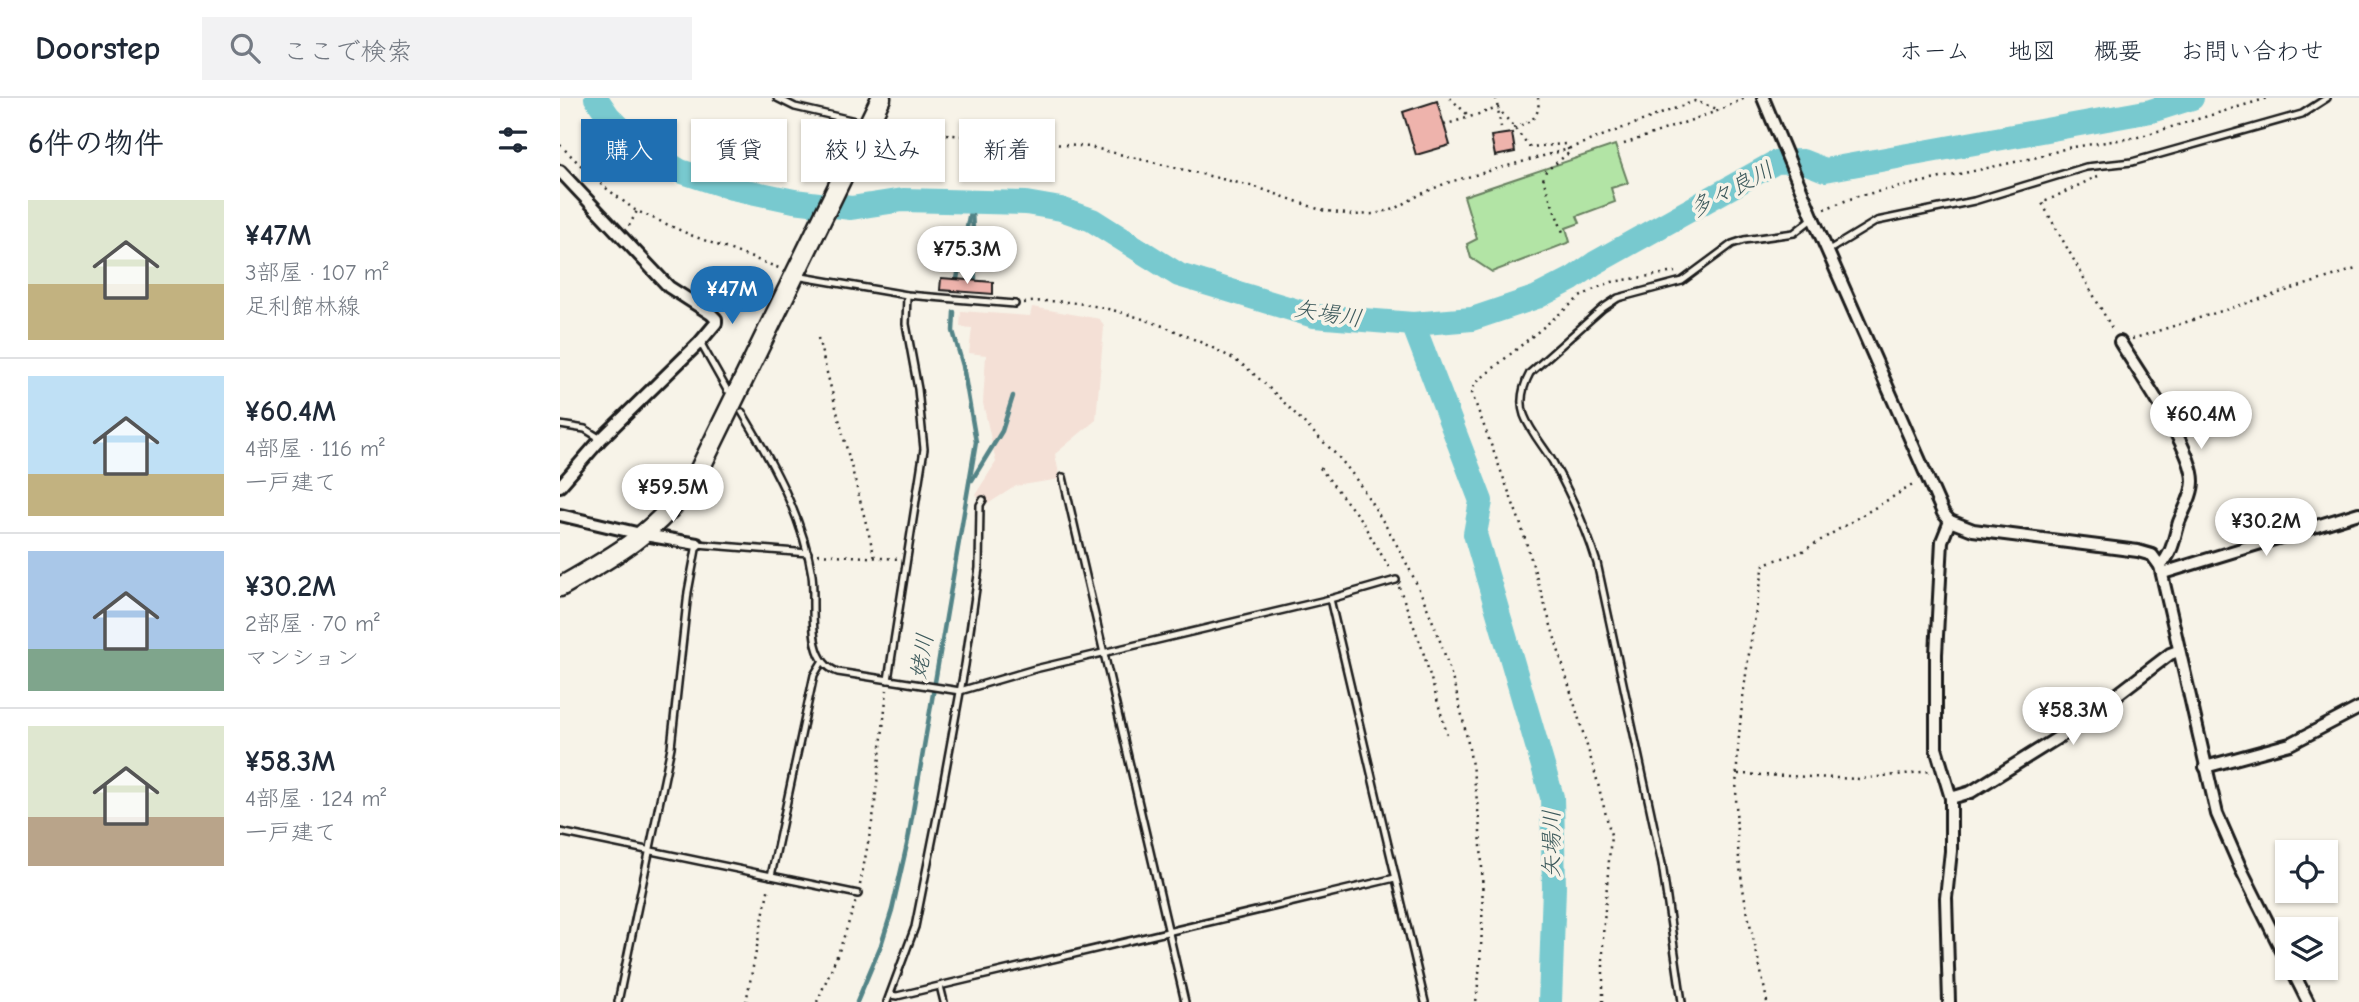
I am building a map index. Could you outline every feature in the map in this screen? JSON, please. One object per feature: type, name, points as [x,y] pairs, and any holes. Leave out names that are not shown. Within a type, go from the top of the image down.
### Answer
[{"type":"main road","points":[[870,119],[881,98]]},
{"type":"main road","points":[[560,587],[625,550],[645,535],[671,510],[694,481],[793,271],[838,182]]},
{"type":"street","points":[[1763,98],[1943,513],[1950,521],[1973,530],[2138,551],[2152,555],[2162,569],[2205,767],[2225,835],[2275,937]]},
{"type":"street","points":[[560,171],[669,287],[716,319],[713,328],[700,342],[601,439],[560,486]]},
{"type":"street","points":[[2120,342],[2178,437],[2193,480],[2193,488],[2169,557],[2162,569]]},
{"type":"street","points":[[2162,569],[2359,513]]},
{"type":"street","points":[[560,515],[697,544]]},
{"type":"street","points":[[1949,1002],[1946,898],[1951,851],[1951,798],[1936,748],[1936,654],[1942,541],[1950,521]]},
{"type":"street","points":[[1951,798],[1971,792],[2072,729],[2127,685],[2178,651]]},
{"type":"street","points":[[2205,767],[2290,744],[2359,708]]},
{"type":"street","points":[[2297,980],[2308,1002]]},
{"type":"lane","points":[[777,98],[796,107],[836,119]]},
{"type":"lane","points":[[1829,250],[1877,221],[1974,201],[2086,167],[2132,162],[2288,118],[2313,108],[2327,98]]},
{"type":"lane","points":[[1682,1002],[1662,864],[1597,563],[1571,494],[1524,415],[1523,385],[1530,373],[1603,308],[1618,298],[1682,281],[1732,244],[1794,233],[1813,215]]},
{"type":"lane","points":[[793,271],[907,295],[1015,304]]},
{"type":"lane","points":[[891,680],[924,449],[924,434],[906,324],[907,295]]},
{"type":"lane","points":[[700,342],[727,390]]},
{"type":"lane","points":[[742,412],[771,460],[808,553],[814,596],[815,643],[822,663],[838,672],[960,691],[1035,669],[1330,599],[1396,580]]},
{"type":"lane","points":[[560,425],[585,429],[601,439]]},
{"type":"lane","points":[[1063,477],[1185,1002]]},
{"type":"lane","points":[[887,1002],[917,918],[960,691],[979,568],[980,505],[983,500]]},
{"type":"lane","points":[[618,1002],[671,747],[688,592],[697,544],[808,553]]},
{"type":"lane","points":[[1330,599],[1424,1002]]},
{"type":"lane","points":[[771,876],[814,675],[822,663]]},
{"type":"lane","points":[[560,832],[858,894]]},
{"type":"lane","points":[[890,995],[897,996],[1395,878]]},
{"type":"lane","points":[[940,986],[944,1002]]},
{"type":"path","points":[[1450,98],[1470,117]]},
{"type":"path","points":[[1496,98],[1501,127]]},
{"type":"path","points":[[1514,128],[1537,115],[1540,108],[1538,98]]},
{"type":"path","points":[[1624,144],[1720,110],[1745,98]]},
{"type":"path","points":[[1813,215],[1858,196],[2038,157],[2067,148],[2138,137],[2268,98]]},
{"type":"path","points":[[945,134],[1090,147],[1259,188],[1321,210],[1352,215],[1395,209],[1446,183],[1570,148],[1695,102],[1720,110]]},
{"type":"path","points":[[1444,125],[1498,108]]},
{"type":"path","points":[[1498,108],[1530,147],[1565,144],[1570,148]]},
{"type":"path","points":[[560,145],[598,182],[637,211],[693,236],[793,271]]},
{"type":"path","points":[[1564,235],[1543,177],[1546,171],[1565,159],[1570,148]]},
{"type":"path","points":[[2102,174],[2042,203],[2120,342],[2359,268]]},
{"type":"path","points":[[629,226],[637,211]]},
{"type":"path","points":[[1604,1002],[1603,935],[1611,835],[1520,522],[1472,394],[1479,380],[1580,297],[1596,288],[1637,277],[1700,270]]},
{"type":"path","points":[[1015,304],[1034,301],[1083,304],[1121,311],[1212,347],[1247,368],[1297,415],[1346,466],[1374,508],[1401,551],[1438,635],[1463,719],[1479,805],[1482,848],[1484,906],[1476,1002]]},
{"type":"path","points":[[818,338],[876,558]]},
{"type":"path","points":[[1320,468],[1361,520],[1396,580],[1422,648],[1447,734]]},
{"type":"path","points":[[1767,1002],[1742,882],[1737,799],[1743,685],[1764,564],[1801,552],[1928,476]]},
{"type":"path","points":[[808,553],[908,560]]},
{"type":"path","points":[[817,1002],[839,951],[858,894],[874,812],[891,680]]},
{"type":"path","points":[[1738,774],[1860,779],[1941,769]]},
{"type":"path","points":[[746,1002],[771,876]]},
{"type":"shaded area","points":[[1032,307],[1100,319],[1104,327],[1096,420],[1055,454],[1060,479],[1016,486],[989,503],[975,495],[996,462],[983,403],[986,355],[969,353],[972,328],[960,327],[961,311],[1030,316]]},
{"type":"green space","points":[[1615,145],[1628,183],[1611,188],[1615,202],[1577,216],[1580,223],[1566,228],[1570,242],[1492,272],[1471,258],[1467,244],[1477,239],[1464,196]]},
{"type":"building","points":[[1437,101],[1450,145],[1416,155],[1403,112]]},
{"type":"building","points":[[1512,133],[1515,152],[1495,156],[1491,136]]},
{"type":"building","points":[[941,278],[993,282],[993,294],[940,290]]},
{"type":"waterway","name":"矢場川","points":[[596,98],[609,117],[638,145],[680,171],[732,188],[794,201],[851,208],[903,200],[1026,203],[1061,209],[1092,220],[1179,275],[1314,316],[1413,324],[1472,319],[1537,297],[1776,162],[1802,161],[1825,170],[2151,111],[2192,98]]},
{"type":"waterway","name":"姥川","points":[[957,279],[972,201]]},
{"type":"waterway","points":[[972,209],[975,279]]},
{"type":"waterway","name":"姥川","points":[[857,1002],[881,945],[908,840],[976,442],[963,366],[953,331],[954,312]]},
{"type":"waterway","name":"矢場川","points":[[1413,324],[1481,501],[1475,534],[1552,797],[1554,887],[1550,1002]]},
{"type":"waterway","points":[[972,480],[1002,431],[1013,396]]},
{"type":"water label","name":"多々良川","points":[[1731,189]]}]
